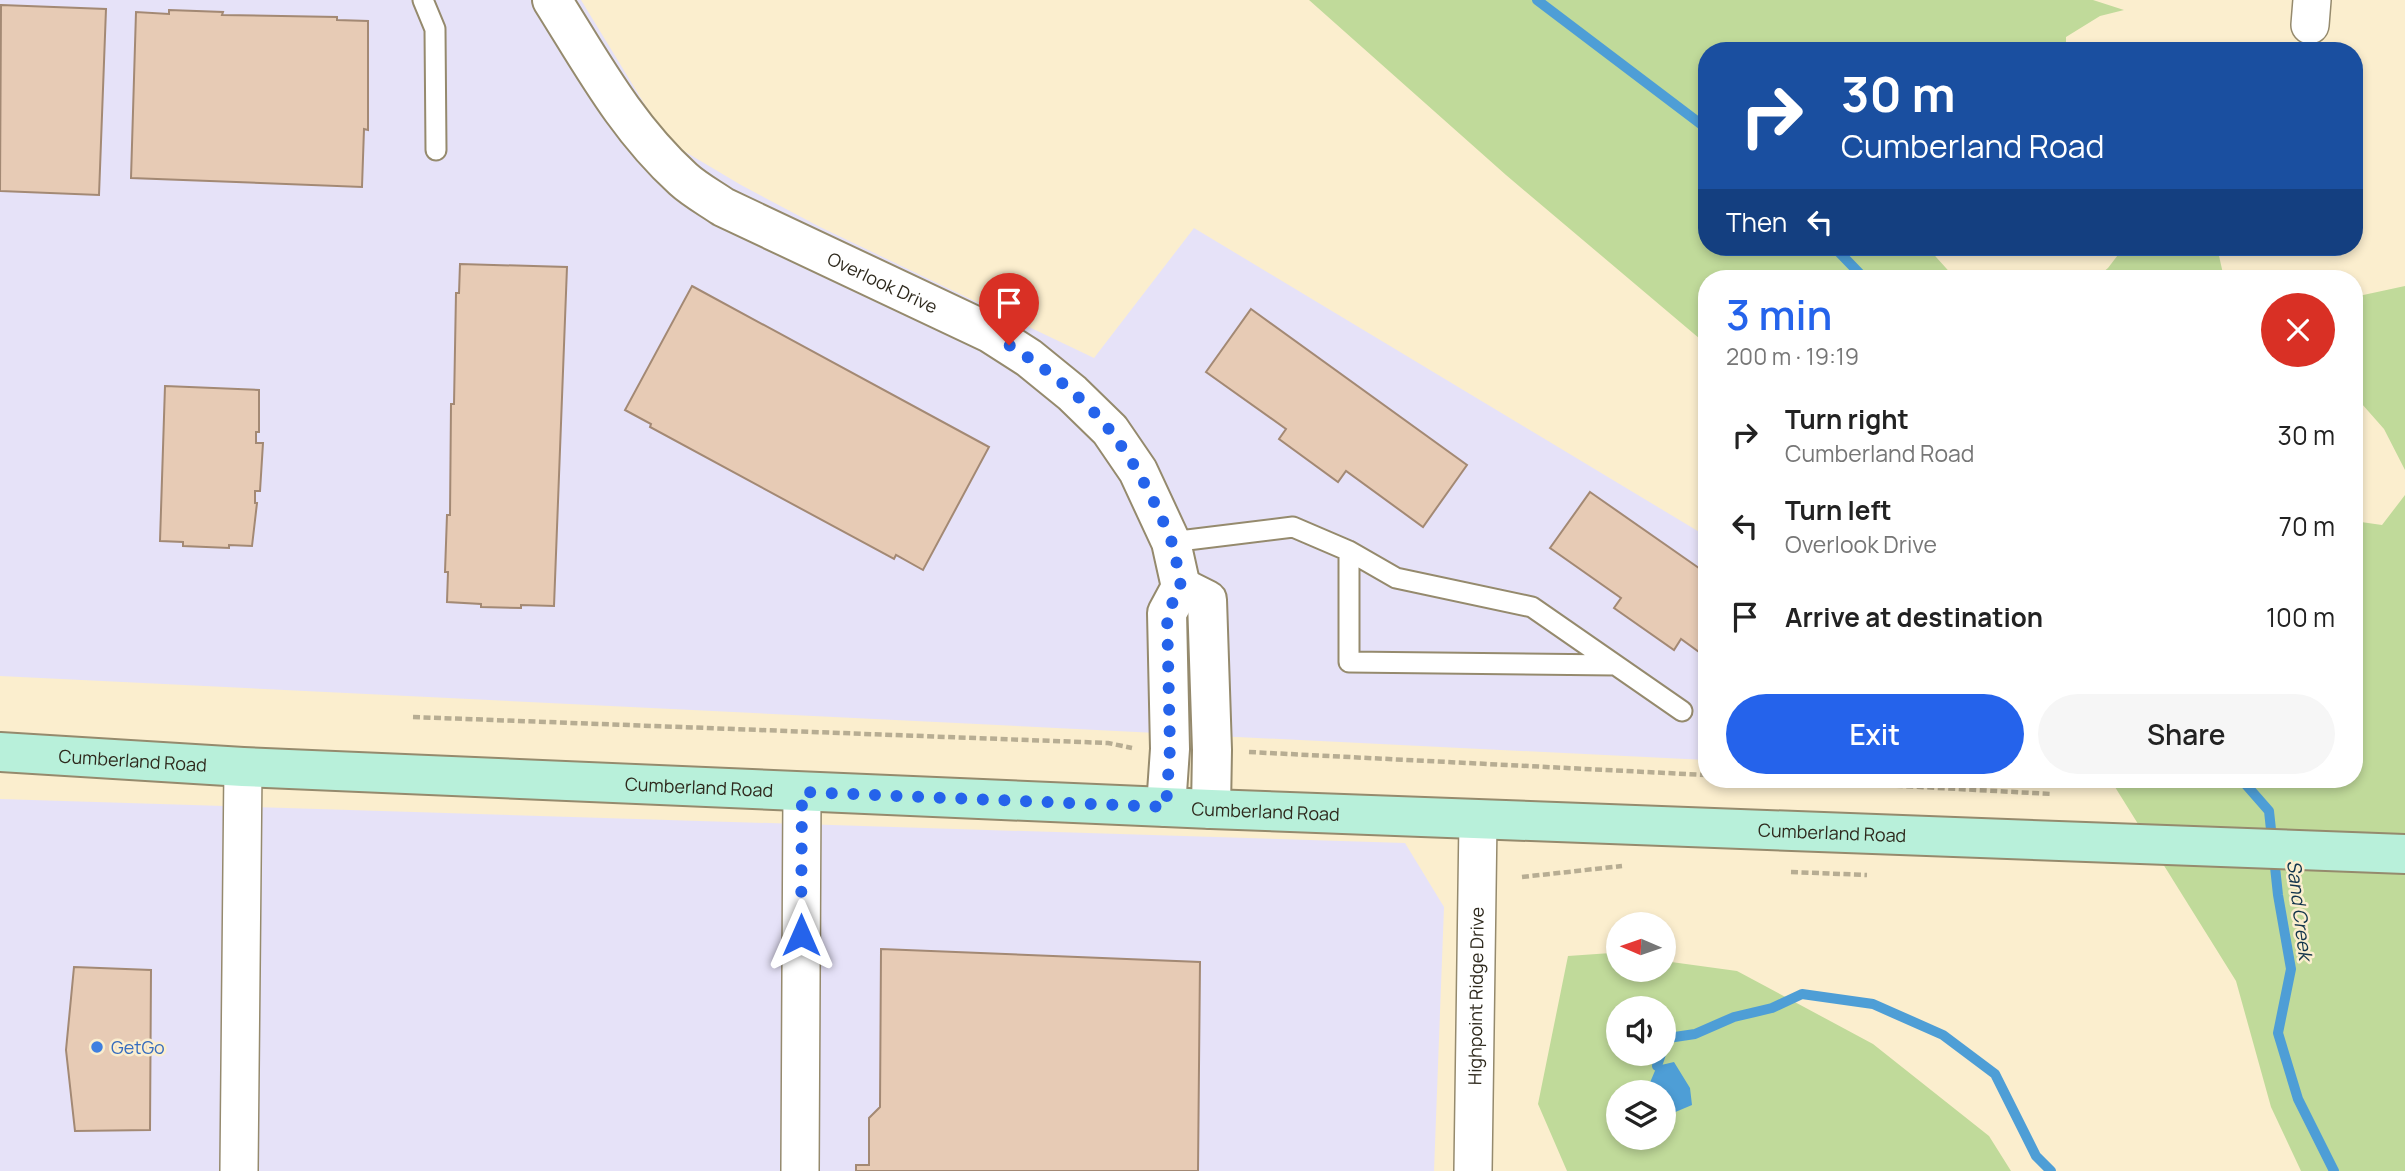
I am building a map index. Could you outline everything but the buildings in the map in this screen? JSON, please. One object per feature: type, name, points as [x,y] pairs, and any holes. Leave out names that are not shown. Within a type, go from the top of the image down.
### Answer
[{"type":"main road","name":"Cumberland Road","points":[[0,752],[802,792],[2405,854]]},
{"type":"street","name":"Overlook Drive","points":[[552,0],[624,115],[650,147],[685,182],[723,207],[989,333],[1029,358],[1072,393],[1110,430],[1138,471],[1171,542],[1181,587]]},
{"type":"street","points":[[1166,807],[1170,748],[1167,613],[1181,587],[1207,600],[1212,750],[1211,809]]},
{"type":"street","points":[[239,1171],[243,766]]},
{"type":"street","points":[[800,1171],[802,792]]},
{"type":"street","name":"Highpoint Ridge Drive","points":[[1473,1171],[1478,820]]},
{"type":"lane","points":[[424,0],[435,29],[436,150]]},
{"type":"lane","points":[[1171,542],[1293,527],[1349,551],[1396,578],[1532,607],[1682,711]]},
{"type":"lane","points":[[1349,551],[1349,662],[1615,665]]},
{"type":"path","points":[[413,718],[1108,743],[1127,747],[1170,748]]},
{"type":"path","points":[[1212,750],[1698,775]]},
{"type":"path","points":[[1939,788],[2052,794]]},
{"type":"path","points":[[1522,877],[1632,866]]},
{"type":"path","points":[[1787,872],[1868,875]]},
{"type":"shaded area","points":[[0,0],[581,0],[667,141],[820,227],[1094,358],[1194,228],[1698,531],[1698,760],[0,676]]},
{"type":"shaded area","points":[[0,799],[1405,843],[1444,907],[1434,1171],[0,1171]]},
{"type":"green space","points":[[1309,0],[2093,0],[2124,10],[2100,16],[2066,37],[2066,42],[1698,42],[1698,256],[1935,256],[1948,270],[1698,270],[1698,337],[1506,175]]},
{"type":"green space","points":[[2117,256],[2219,256],[2222,270],[2106,270]]},
{"type":"green space","points":[[2405,286],[2405,470],[2384,429],[2363,405],[2363,295]]},
{"type":"green space","points":[[2405,495],[2405,1171],[2301,1171],[2271,1107],[2236,981],[2116,788],[2363,788],[2363,522],[2382,525]]},
{"type":"green space","points":[[1606,953],[1606,982],[1676,982],[1676,963],[1737,971],[1873,1044],[1989,1136],[2011,1171],[1567,1171],[1538,1104],[1568,956]]},
{"type":"water","points":[[1676,1065],[1690,1088],[1692,1105],[1676,1112],[1676,1080],[1651,1080],[1657,1066]]},
{"type":"waterway","name":"Sand Creek","points":[[1537,0],[1698,122]]},
{"type":"waterway","name":"Sand Creek","points":[[1843,256],[1856,270]]},
{"type":"waterway","name":"Sand Creek","points":[[2249,788],[2269,811],[2278,895],[2291,969],[2278,1033],[2298,1099],[2334,1171]]},
{"type":"waterway","points":[[1676,1037],[1695,1034],[1734,1017],[1772,1008],[1802,994],[1873,1004],[1943,1035],[1995,1074],[2036,1156],[2051,1171]]},
{"type":"place","name":"GetGo","points":[[97,1047]]},
{"type":"route","points":[[801,935],[802,792],[1166,807],[1170,748],[1167,613],[1181,587],[1171,542],[1138,471],[1110,430],[1072,393],[1009,345]]}]
